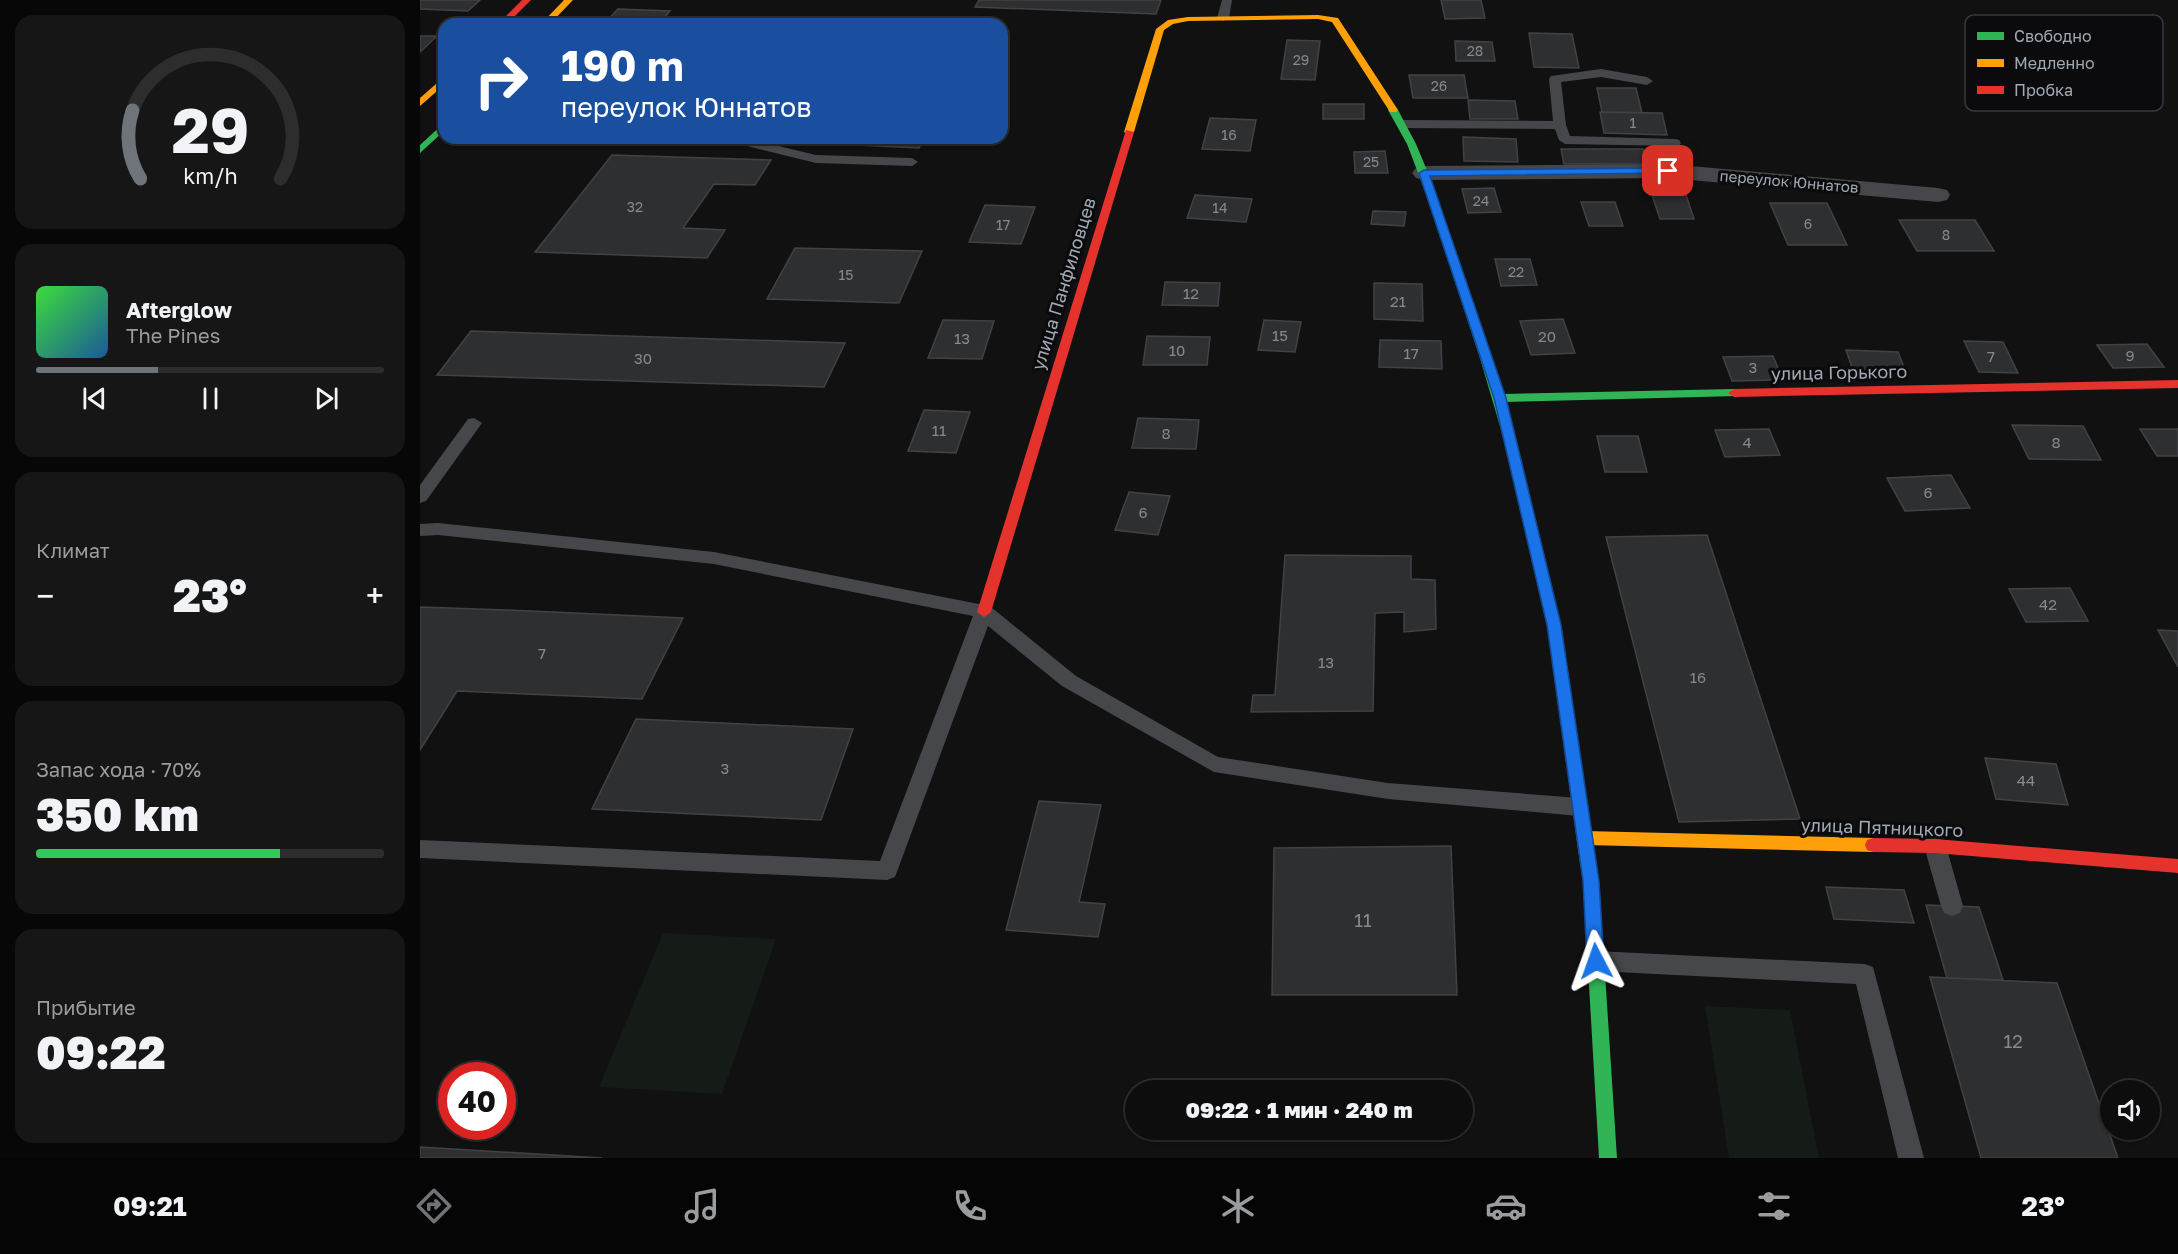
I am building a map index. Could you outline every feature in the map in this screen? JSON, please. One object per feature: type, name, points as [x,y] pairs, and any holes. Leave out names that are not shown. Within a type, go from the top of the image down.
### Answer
[{"type":"street","points":[[508,18],[527,0]]},
{"type":"street","points":[[551,18],[568,0]]},
{"type":"street","name":"улица Панфиловцев","points":[[984,612],[1160,29],[1171,22],[1188,19],[1318,17],[1335,20],[1402,124]]},
{"type":"street","points":[[420,103],[438,86]]},
{"type":"street","points":[[1402,124],[1424,173],[1500,398],[1554,625],[1591,881],[1608,1158]]},
{"type":"street","points":[[420,150],[438,132]]},
{"type":"street","name":"переулок Юннатов","points":[[1424,173],[1668,171],[1938,195]]},
{"type":"street","name":"улица Горького","points":[[1500,398],[2178,384]]},
{"type":"street","name":"улица Пятницкого","points":[[1585,838],[1935,846],[2178,866]]},
{"type":"lane","points":[[1222,18],[1227,0]]},
{"type":"lane","points":[[1647,81],[1601,73],[1555,79],[1560,125],[1565,140],[1675,143]]},
{"type":"lane","points":[[1402,124],[1560,125]]},
{"type":"lane","points":[[755,144],[816,159],[912,162]]},
{"type":"lane","points":[[420,497],[474,423]]},
{"type":"lane","points":[[420,530],[438,529],[714,558],[984,612],[1069,681],[1214,764],[1389,791],[1579,807]]},
{"type":"lane","points":[[420,849],[887,871],[984,612]]},
{"type":"lane","points":[[1935,846],[1952,906]]},
{"type":"lane","points":[[1596,961],[1865,974],[1911,1158]]},
{"type":"shaded area","points":[[663,933],[776,939],[722,1094],[599,1087]]},
{"type":"shaded area","points":[[1705,1006],[1790,1010],[1819,1158],[1729,1158]]},
{"type":"building","points":[[420,0],[480,0],[468,11],[420,9]]},
{"type":"building","points":[[979,0],[1161,0],[1156,14],[975,7]]},
{"type":"building","points":[[1441,0],[1481,0],[1485,18],[1445,19]]},
{"type":"building","points":[[618,9],[670,11],[664,18],[610,18]]},
{"type":"building","points":[[1529,33],[1572,34],[1579,68],[1534,67]]},
{"type":"building","points":[[420,36],[437,36],[420,52]]},
{"type":"building","points":[[1287,40],[1320,41],[1315,80],[1281,79]]},
{"type":"building","points":[[1455,41],[1492,42],[1495,61],[1456,61]]},
{"type":"building","points":[[1409,75],[1464,75],[1468,98],[1413,98]]},
{"type":"building","points":[[1597,88],[1636,88],[1642,113],[1602,112]]},
{"type":"building","points":[[1468,100],[1515,101],[1518,119],[1470,119]]},
{"type":"building","points":[[1323,104],[1364,104],[1364,119],[1323,119]]},
{"type":"building","points":[[1600,112],[1662,113],[1667,135],[1604,133]]},
{"type":"building","points":[[1210,118],[1256,120],[1250,151],[1202,149]]},
{"type":"building","points":[[1463,137],[1516,139],[1518,162],[1464,161]]},
{"type":"building","points":[[837,144],[921,144],[919,148]]},
{"type":"building","points":[[1561,149],[1643,149],[1648,164],[1564,164]]},
{"type":"building","points":[[1385,151],[1388,173],[1355,173],[1354,152]]},
{"type":"building","points":[[612,155],[771,160],[755,185],[714,184],[683,228],[725,230],[707,258],[535,252]]},
{"type":"building","points":[[1494,188],[1501,212],[1468,213],[1462,189]]},
{"type":"building","points":[[1195,195],[1252,199],[1246,222],[1187,218]]},
{"type":"building","points":[[1652,195],[1686,195],[1694,219],[1660,219]]},
{"type":"building","points":[[1581,202],[1615,202],[1623,226],[1589,226]]},
{"type":"building","points":[[1770,203],[1827,203],[1847,245],[1788,245]]},
{"type":"building","points":[[985,205],[1035,207],[1021,244],[969,242]]},
{"type":"building","points":[[1373,211],[1406,212],[1404,226],[1371,224]]},
{"type":"building","points":[[1899,220],[1975,220],[1994,251],[1917,251]]},
{"type":"building","points":[[795,248],[922,251],[899,303],[767,299]]},
{"type":"building","points":[[1495,259],[1530,259],[1537,285],[1501,286]]},
{"type":"building","points":[[1165,282],[1220,283],[1218,306],[1162,305]]},
{"type":"building","points":[[1374,283],[1422,284],[1423,321],[1374,319]]},
{"type":"building","points":[[1563,319],[1575,353],[1531,355],[1520,321]]},
{"type":"building","points":[[943,320],[994,321],[982,359],[928,358]]},
{"type":"building","points":[[1264,320],[1301,322],[1295,352],[1258,350]]},
{"type":"building","points":[[471,331],[845,343],[824,387],[437,375]]},
{"type":"building","points":[[1147,336],[1210,337],[1207,365],[1143,365]]},
{"type":"building","points":[[1380,340],[1441,341],[1442,369],[1379,367]]},
{"type":"building","points":[[1964,341],[2003,342],[2018,373],[1979,372]]},
{"type":"building","points":[[2147,344],[2164,367],[2113,368],[2097,345]]},
{"type":"building","points":[[1846,350],[1898,352],[1907,375],[1854,373]]},
{"type":"building","points":[[1773,356],[1783,380],[1732,381],[1723,357]]},
{"type":"building","points":[[924,410],[970,412],[956,453],[908,451]]},
{"type":"building","points":[[1138,418],[1199,420],[1196,449],[1132,448]]},
{"type":"building","points":[[2012,425],[2083,426],[2101,460],[2029,459]]},
{"type":"building","points":[[1769,429],[1780,455],[1725,457],[1715,430]]},
{"type":"building","points":[[2140,429],[2178,429],[2178,456],[2157,456]]},
{"type":"building","points":[[1597,436],[1638,436],[1647,472],[1605,472]]},
{"type":"building","points":[[1951,475],[1970,508],[1905,511],[1887,478]]},
{"type":"building","points":[[1129,492],[1170,496],[1158,535],[1115,530]]},
{"type":"building","points":[[1707,535],[1800,819],[1679,822],[1606,537]]},
{"type":"building","points":[[1285,555],[1411,556],[1411,579],[1435,580],[1436,629],[1404,632],[1404,612],[1375,613],[1373,711],[1251,712],[1253,695],[1275,695]]},
{"type":"building","points":[[2070,588],[2088,621],[2026,622],[2009,589]]},
{"type":"building","points":[[420,607],[683,618],[642,699],[457,691],[420,750]]},
{"type":"building","points":[[2158,630],[2178,631],[2178,667]]},
{"type":"building","points":[[636,719],[853,729],[821,820],[592,809]]},
{"type":"building","points":[[1985,758],[2056,764],[2068,805],[1996,799]]},
{"type":"building","points":[[1039,801],[1101,805],[1079,902],[1105,904],[1098,937],[1006,930]]},
{"type":"building","points":[[1451,846],[1457,995],[1272,995],[1274,848]]},
{"type":"building","points":[[1826,887],[1904,890],[1914,923],[1834,919]]},
{"type":"building","points":[[1926,905],[1979,907],[2003,980],[1947,978]]},
{"type":"building","points":[[1930,977],[2057,983],[2100,1106],[2100,1140],[2112,1140],[2118,1158],[1981,1158]]},
{"type":"building","points":[[420,1147],[602,1158],[420,1158]]},
{"type":"traffic: fast","points":[[1393,110],[1412,144],[1433,199],[1486,358],[1516,464]]},
{"type":"traffic: fast","points":[[420,150],[438,132]]},
{"type":"traffic: fast","points":[[1500,398],[1734,393]]},
{"type":"traffic: fast","points":[[1586,849],[1591,881],[1608,1158]]},
{"type":"traffic: slow","points":[[551,18],[569,0]]},
{"type":"traffic: slow","points":[[1129,132],[1160,29],[1171,22],[1188,19],[1318,17],[1335,20],[1393,110]]},
{"type":"traffic: slow","points":[[420,103],[438,86]]},
{"type":"traffic: slow","points":[[1585,838],[1873,845]]},
{"type":"traffic: jam","points":[[508,18],[527,0]]},
{"type":"traffic: jam","points":[[984,612],[1129,132]]},
{"type":"traffic: jam","points":[[1734,393],[2178,384]]},
{"type":"traffic: jam","points":[[1516,464],[1554,625],[1586,849]]},
{"type":"traffic: jam","points":[[1873,845],[1935,846],[2178,866]]},
{"type":"route","points":[[1596,961],[1591,881],[1554,625],[1500,398],[1424,173],[1668,171]]}]
